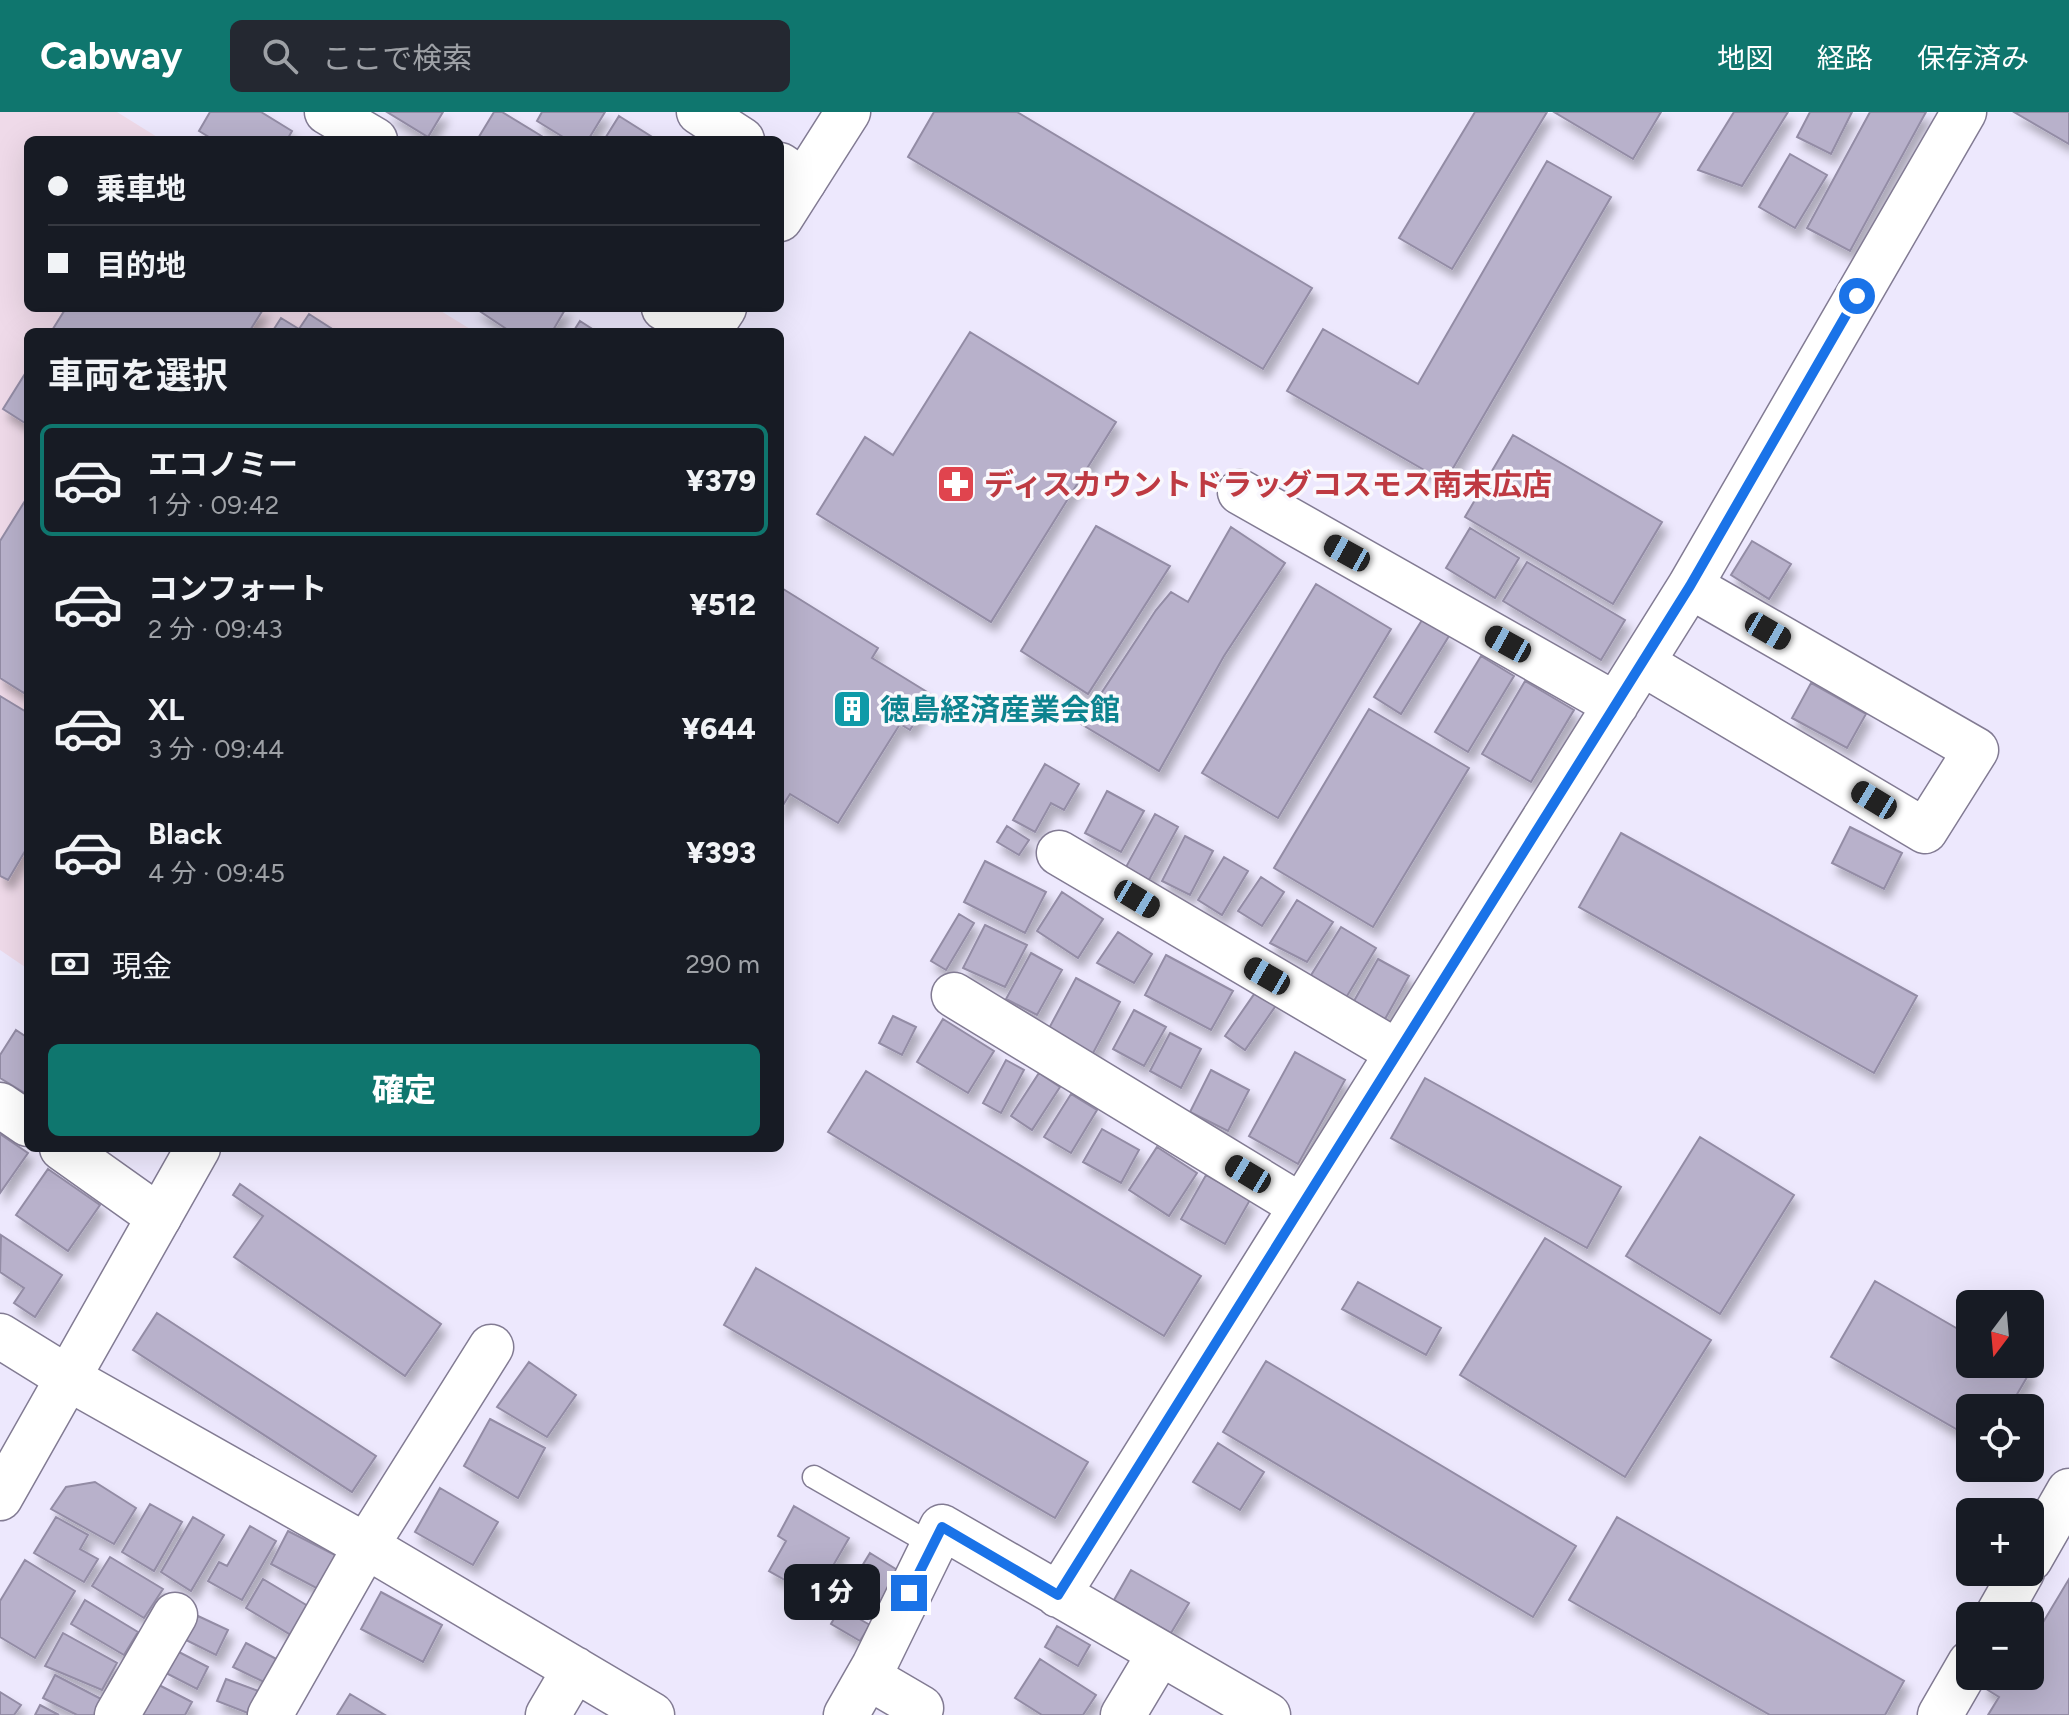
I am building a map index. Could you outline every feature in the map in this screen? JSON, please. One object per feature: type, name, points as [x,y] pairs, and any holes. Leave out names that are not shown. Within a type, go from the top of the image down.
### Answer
[{"type":"street","points":[[699,112],[736,136]]},
{"type":"street","points":[[784,204],[792,173],[848,112]]},
{"type":"street","points":[[1058,1595],[1690,586],[1964,112]]},
{"type":"street","points":[[330,120],[366,136]]},
{"type":"street","points":[[671,312],[700,328]]},
{"type":"street","points":[[1240,492],[1616,705]]},
{"type":"street","points":[[1642,663],[1925,831],[1976,750],[1690,586]]},
{"type":"street","points":[[1059,853],[1397,1052]]},
{"type":"street","points":[[954,995],[1301,1206]]},
{"type":"street","points":[[0,1105],[24,1121]]},
{"type":"street","points":[[68,1152],[159,1217]]},
{"type":"street","points":[[0,1498],[196,1152]]},
{"type":"street","points":[[0,1336],[652,1715]]},
{"type":"street","points":[[270,1715],[366,1546],[491,1347]]},
{"type":"street","points":[[2044,1535],[2069,1491]]},
{"type":"street","points":[[846,1715],[942,1527],[1268,1715]]},
{"type":"street","points":[[117,1715],[175,1615]]},
{"type":"street","points":[[1123,1715],[1160,1653]]},
{"type":"street","points":[[548,1715],[575,1669]]},
{"type":"street","points":[[868,1677],[921,1708]]},
{"type":"street","points":[[1940,1715],[1956,1687]]},
{"type":"lane","points":[[814,1477],[933,1545]]},
{"type":"shaded area","points":[[0,112],[117,112],[156,136],[24,136],[24,312],[442,312],[468,328],[24,328],[24,966],[0,950]]},
{"type":"building","points":[[210,112],[261,112],[292,131],[289,136],[207,136],[199,131]]},
{"type":"building","points":[[387,112],[443,112],[426,136]]},
{"type":"building","points":[[494,112],[502,112],[541,136],[479,136]]},
{"type":"building","points":[[542,112],[605,112],[590,136],[561,136],[537,121]]},
{"type":"building","points":[[934,112],[1017,112],[1312,288],[1263,369],[908,157]]},
{"type":"building","points":[[1475,112],[1547,112],[1452,269],[1399,238]]},
{"type":"building","points":[[1554,112],[1661,112],[1633,159]]},
{"type":"building","points":[[1734,112],[1788,112],[1742,186],[1698,170]]},
{"type":"building","points":[[1810,112],[1852,112],[1831,154],[1797,137]]},
{"type":"building","points":[[1870,112],[1926,112],[1850,251],[1807,228]]},
{"type":"building","points":[[2014,112],[2069,112],[2069,144]]},
{"type":"building","points":[[619,116],[651,136],[606,136]]},
{"type":"building","points":[[1790,154],[1827,175],[1795,228],[1759,207]]},
{"type":"building","points":[[1547,161],[1611,197],[1445,482],[1287,391],[1323,329],[1418,384]]},
{"type":"building","points":[[64,312],[262,312],[252,328],[54,328]]},
{"type":"building","points":[[481,312],[564,312],[554,328],[505,328]]},
{"type":"building","points":[[309,314],[331,328],[300,328]]},
{"type":"building","points":[[281,318],[297,328],[275,328]]},
{"type":"building","points":[[580,321],[591,328],[576,328]]},
{"type":"building","name":"ディスカウントドラッグコスモス南末広店","points":[[970,332],[1116,422],[991,622],[817,514],[865,437],[893,455]]},
{"type":"building","points":[[24,375],[24,422],[3,409]]},
{"type":"building","points":[[1513,435],[1662,522],[1613,604],[1465,517]]},
{"type":"building","points":[[24,502],[24,693],[0,678],[0,541]]},
{"type":"building","points":[[1096,526],[1170,566],[1088,694],[1021,651]]},
{"type":"building","points":[[1231,527],[1285,563],[1224,656],[1159,771],[1081,724],[1171,592],[1188,602]]},
{"type":"building","points":[[1470,528],[1519,558],[1495,598],[1446,568]]},
{"type":"building","points":[[1752,541],[1791,564],[1769,599],[1731,575]]},
{"type":"building","points":[[1527,562],[1625,620],[1601,660],[1503,601]]},
{"type":"building","points":[[1316,584],[1391,629],[1278,818],[1202,773]]},
{"type":"building","name":"徳島経済産業会館","points":[[784,589],[878,648],[872,658],[932,695],[910,730],[900,724],[838,823],[790,794],[784,804]]},
{"type":"building","points":[[1422,620],[1449,636],[1401,714],[1374,697]]},
{"type":"building","points":[[1481,656],[1514,676],[1468,752],[1435,732]]},
{"type":"building","points":[[1525,681],[1574,710],[1531,782],[1482,754]]},
{"type":"building","points":[[1811,683],[1866,714],[1847,748],[1792,718]]},
{"type":"building","points":[[0,696],[24,711],[24,853],[8,880],[0,876]]},
{"type":"building","points":[[1369,709],[1469,768],[1373,927],[1274,868]]},
{"type":"building","points":[[1045,764],[1079,784],[1064,810],[1051,803],[1035,832],[1013,820]]},
{"type":"building","points":[[1107,791],[1144,811],[1121,852],[1085,833]]},
{"type":"building","points":[[1155,814],[1178,827],[1149,880],[1126,867]]},
{"type":"building","points":[[1007,826],[1029,840],[1019,855],[997,842]]},
{"type":"building","points":[[1850,827],[1902,853],[1884,889],[1832,863]]},
{"type":"building","points":[[1621,833],[1917,996],[1874,1073],[1579,907]]},
{"type":"building","points":[[1185,836],[1213,851],[1190,895],[1162,881]]},
{"type":"building","points":[[1224,857],[1248,871],[1222,915],[1198,900]]},
{"type":"building","points":[[985,861],[1046,892],[1025,933],[964,902]]},
{"type":"building","points":[[1261,877],[1284,892],[1262,926],[1238,911]]},
{"type":"building","points":[[1062,892],[1103,919],[1078,958],[1037,931]]},
{"type":"building","points":[[1297,900],[1333,922],[1307,962],[1270,943]]},
{"type":"building","points":[[959,914],[974,923],[946,970],[931,961]]},
{"type":"building","points":[[985,925],[1027,945],[1005,987],[963,968]]},
{"type":"building","points":[[1341,927],[1376,948],[1344,1001],[1308,980]]},
{"type":"building","points":[[1118,932],[1152,954],[1134,983],[1097,963]]},
{"type":"building","points":[[1031,953],[1062,970],[1037,1015],[1006,999]]},
{"type":"building","points":[[1166,955],[1233,991],[1211,1030],[1145,995]]},
{"type":"building","points":[[1378,959],[1409,976],[1385,1019],[1354,1001]]},
{"type":"building","points":[[1076,978],[1120,1002],[1092,1055],[1047,1032]]},
{"type":"building","points":[[1257,990],[1277,1004],[1245,1050],[1225,1036]]},
{"type":"building","points":[[1134,1010],[1166,1027],[1144,1066],[1113,1049]]},
{"type":"building","points":[[893,1016],[916,1027],[902,1055],[879,1043]]},
{"type":"building","points":[[943,1019],[994,1051],[968,1093],[917,1062]]},
{"type":"building","points":[[16,1030],[24,1035],[24,1093],[0,1078],[0,1055]]},
{"type":"building","points":[[1170,1033],[1201,1049],[1181,1088],[1150,1071]]},
{"type":"building","points":[[1295,1052],[1345,1080],[1298,1164],[1249,1136]]},
{"type":"building","points":[[1006,1060],[1024,1070],[1001,1113],[983,1103]]},
{"type":"building","points":[[1211,1070],[1249,1090],[1228,1131],[1190,1112]]},
{"type":"building","points":[[866,1071],[1201,1276],[1164,1336],[828,1132]]},
{"type":"building","points":[[1039,1073],[1060,1087],[1032,1130],[1011,1116]]},
{"type":"building","points":[[1425,1078],[1621,1187],[1587,1248],[1391,1138]]},
{"type":"building","points":[[1071,1094],[1097,1110],[1071,1153],[1044,1137]]},
{"type":"building","points":[[1102,1129],[1139,1150],[1121,1183],[1083,1162]]},
{"type":"building","points":[[0,1134],[28,1153],[0,1193]]},
{"type":"building","points":[[1700,1137],[1794,1195],[1720,1314],[1626,1256]]},
{"type":"building","points":[[1157,1147],[1197,1173],[1169,1216],[1129,1190]]},
{"type":"building","points":[[48,1169],[100,1205],[68,1251],[16,1215]]},
{"type":"building","points":[[1206,1175],[1250,1200],[1225,1244],[1181,1219]]},
{"type":"building","points":[[240,1184],[441,1324],[405,1376],[234,1257],[263,1216],[233,1195]]},
{"type":"building","points":[[1,1235],[62,1275],[35,1317],[14,1303],[24,1288],[0,1272]]},
{"type":"building","points":[[1545,1238],[1711,1340],[1625,1477],[1460,1375]]},
{"type":"building","points":[[756,1268],[1088,1462],[1055,1518],[724,1325]]},
{"type":"building","points":[[1875,1281],[1956,1328],[1956,1378],[2026,1378],[2017,1394],[1956,1394],[1956,1429],[1831,1357]]},
{"type":"building","points":[[1358,1282],[1441,1328],[1426,1355],[1342,1309]]},
{"type":"building","points":[[157,1313],[376,1456],[352,1492],[133,1350]]},
{"type":"building","points":[[1266,1361],[1576,1546],[1533,1617],[1223,1432]]},
{"type":"building","points":[[529,1362],[576,1395],[547,1437],[497,1407]]},
{"type":"building","points":[[490,1419],[545,1448],[518,1498],[464,1466]]},
{"type":"building","points":[[1218,1443],[1264,1472],[1240,1510],[1193,1482]]},
{"type":"building","points":[[95,1482],[136,1508],[114,1544],[51,1509],[66,1487]]},
{"type":"building","points":[[440,1488],[498,1522],[473,1565],[415,1532]]},
{"type":"building","points":[[150,1504],[182,1522],[154,1571],[122,1552]]},
{"type":"building","points":[[794,1506],[849,1538],[815,1597],[769,1571],[786,1541],[778,1536]]},
{"type":"building","points":[[56,1517],[88,1535],[80,1549],[98,1559],[84,1582],[34,1553]]},
{"type":"building","points":[[193,1517],[224,1535],[191,1591],[161,1572]]},
{"type":"building","points":[[1617,1517],[1904,1681],[1885,1715],[1770,1715],[1569,1600]]},
{"type":"building","points":[[250,1526],[276,1541],[242,1600],[208,1581],[219,1562],[227,1566]]},
{"type":"building","points":[[288,1531],[339,1557],[322,1591],[271,1564]]},
{"type":"building","points":[[870,1553],[899,1571],[876,1608],[845,1594]]},
{"type":"building","points":[[110,1557],[163,1589],[144,1618],[92,1586]]},
{"type":"building","points":[[25,1560],[75,1591],[35,1658],[0,1637],[0,1601]]},
{"type":"building","points":[[1131,1570],[1189,1603],[1171,1633],[1114,1600]]},
{"type":"building","points":[[263,1579],[308,1606],[291,1635],[246,1608]]},
{"type":"building","points":[[2069,1579],[2069,1715],[1988,1715],[1999,1697],[1988,1690],[2044,1690],[2044,1621]]},
{"type":"building","points":[[381,1592],[442,1625],[423,1662],[361,1629]]},
{"type":"building","points":[[85,1600],[138,1632],[124,1655],[71,1624]]},
{"type":"building","points":[[840,1608],[870,1625],[860,1641],[831,1624]]},
{"type":"building","points":[[198,1616],[228,1630],[216,1655],[186,1640]]},
{"type":"building","points":[[1057,1626],[1090,1645],[1078,1666],[1045,1647]]},
{"type":"building","points":[[63,1633],[117,1663],[102,1690],[45,1666]]},
{"type":"building","points":[[246,1643],[282,1662],[270,1685],[233,1667]]},
{"type":"building","points":[[177,1651],[208,1667],[197,1689],[166,1673]]},
{"type":"building","points":[[1040,1659],[1096,1695],[1083,1715],[1042,1715],[1015,1698]]},
{"type":"building","points":[[55,1675],[105,1701],[98,1715],[77,1715],[43,1698]]},
{"type":"building","points":[[226,1679],[264,1693],[253,1715],[217,1701]]},
{"type":"building","points":[[157,1684],[192,1702],[185,1715],[142,1715]]},
{"type":"building","points":[[0,1692],[21,1705],[14,1715],[0,1715]]},
{"type":"building","points":[[350,1694],[385,1715],[337,1715]]},
{"type":"building","points":[[40,1705],[59,1715],[35,1715]]},
{"type":"place","name":"ディスカウントドラッグコスモス南末広店","points":[[956,484]]},
{"type":"place","name":"徳島経済産業会館","points":[[852,709]]},
{"type":"route","points":[[909,1593],[942,1527],[1058,1595],[1690,586],[1857,296]]}]
